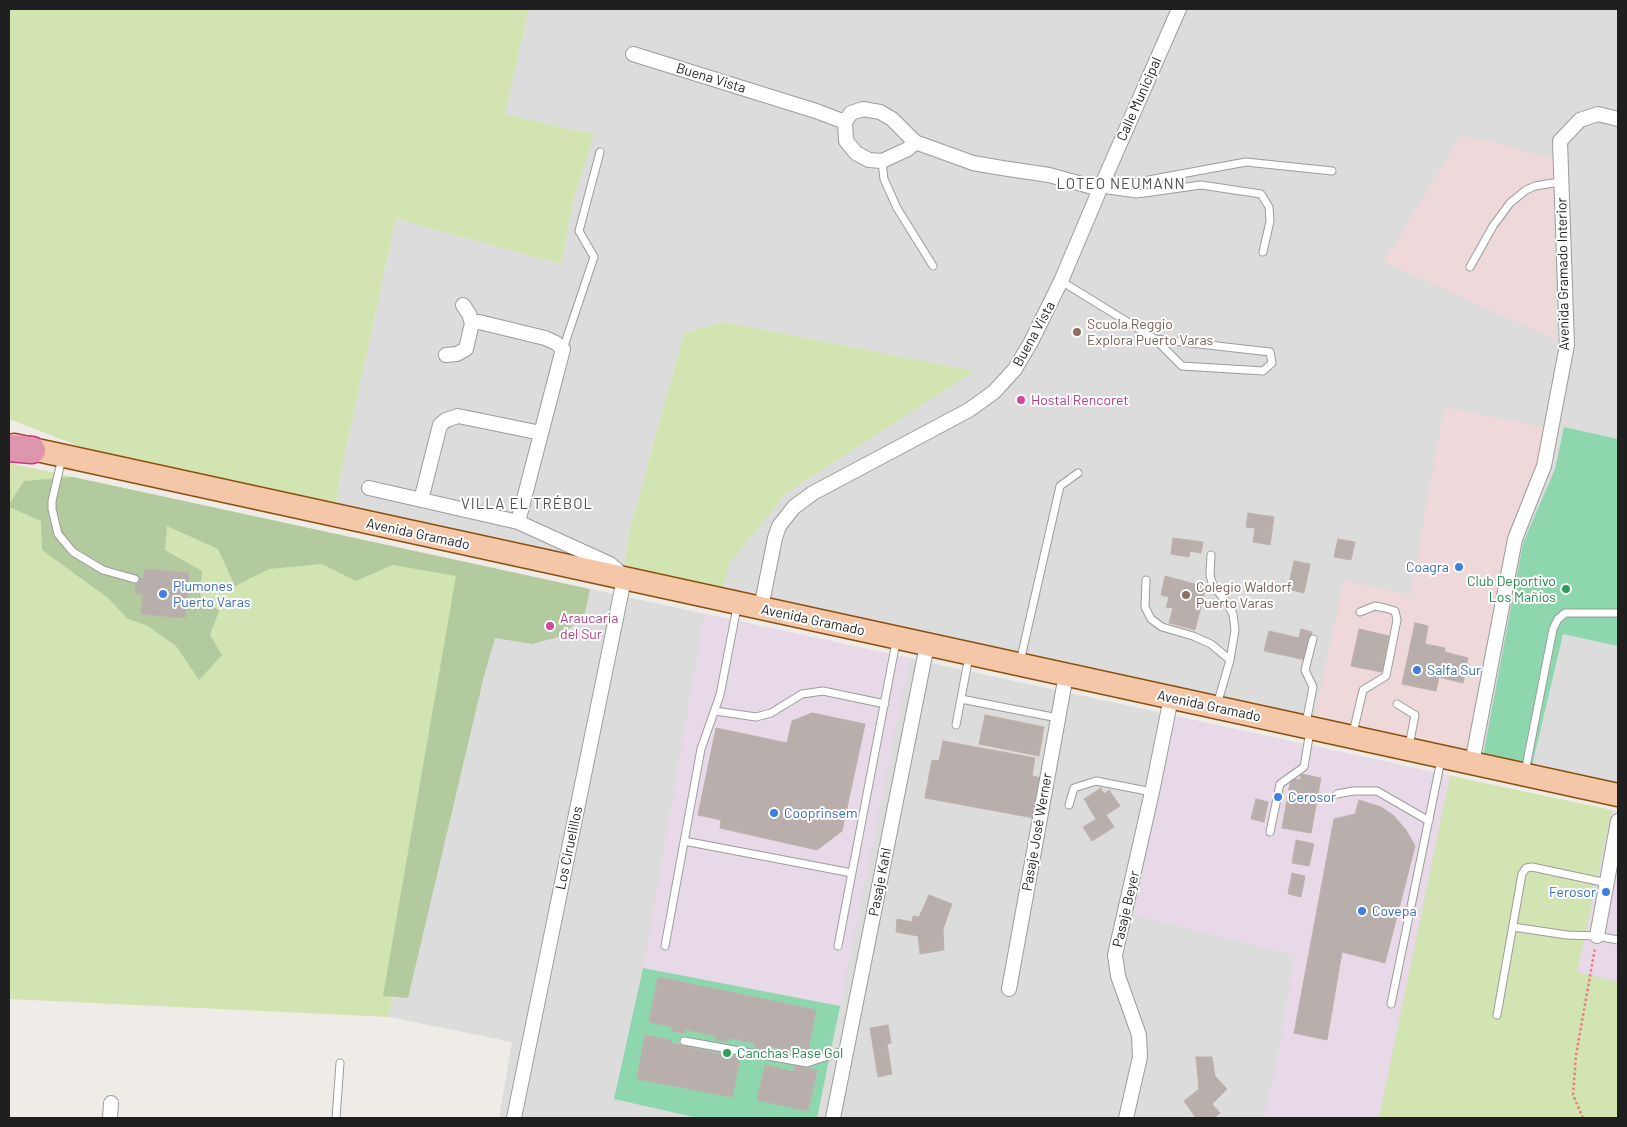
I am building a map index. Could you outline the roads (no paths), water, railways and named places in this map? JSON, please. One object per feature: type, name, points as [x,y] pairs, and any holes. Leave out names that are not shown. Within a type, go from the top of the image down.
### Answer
[{"type":"main road","name":"Avenida Gramado","points":[[17,447],[1618,795]]},
{"type":"street","name":"Calle Municipal","points":[[1100,189],[1179,9]]},
{"type":"street","name":"Buena Vista","points":[[633,54],[816,111],[845,122]]},
{"type":"street","points":[[915,142],[908,149],[882,161],[869,160],[856,153],[846,141],[845,122],[852,113],[863,109],[880,112],[892,119],[915,142],[973,163],[1049,175],[1100,189]]},
{"type":"street","name":"Avenida Gramado Interior","points":[[1472,764],[1515,539],[1544,466],[1567,345],[1560,142],[1580,120],[1598,114],[1618,118]]},
{"type":"street","name":"Buena Vista","points":[[761,608],[775,538],[780,526],[794,507],[813,493],[969,410],[994,392],[1015,369],[1024,356],[1062,281],[1100,189]]},
{"type":"street","points":[[446,355],[456,354],[466,348],[472,323],[470,314],[463,305]]},
{"type":"street","points":[[472,323],[479,322],[545,338],[564,349],[518,522]]},
{"type":"street","points":[[422,500],[440,425],[446,420],[458,416],[541,433]]},
{"type":"street","points":[[370,488],[518,522],[610,564],[618,570],[624,579]]},
{"type":"street","name":"Los Ciruelillos","points":[[514,1118],[624,579]]},
{"type":"street","name":"Pasaje Kahl","points":[[833,1118],[927,645]]},
{"type":"street","name":"Pasaje José Werner","points":[[1009,988],[1066,675]]},
{"type":"street","name":"Pasaje Beyer","points":[[1126,1118],[1140,1057],[1139,1035],[1118,976],[1115,954],[1152,792],[1170,698]]},
{"type":"street","points":[[1597,936],[1618,821]]},
{"type":"street","points":[[110,1118],[111,1103]]},
{"type":"lane","points":[[564,349],[594,257],[579,231],[600,152]]},
{"type":"lane","points":[[882,161],[884,179],[897,208],[933,266]]},
{"type":"lane","points":[[1100,189],[1246,162],[1332,171]]},
{"type":"lane","points":[[1470,266],[1492,226],[1510,203],[1526,190],[1535,186],[1562,183]]},
{"type":"lane","points":[[1100,189],[1138,194],[1201,185],[1261,194],[1269,207],[1270,214],[1263,252]]},
{"type":"lane","points":[[1062,281],[1155,339],[1182,366],[1263,371],[1272,363],[1270,352],[1155,339]]},
{"type":"lane","points":[[62,456],[52,501],[58,534],[72,552],[102,570],[135,579]]},
{"type":"lane","points":[[1019,665],[1060,486],[1078,473]]},
{"type":"lane","points":[[1211,555],[1210,575],[1213,586],[1225,600],[1233,614],[1235,630],[1230,660],[1216,708]]},
{"type":"lane","points":[[1146,580],[1145,608],[1151,619],[1162,627],[1193,636],[1211,644],[1230,660]]},
{"type":"lane","points":[[665,946],[701,749],[720,695],[738,604]]},
{"type":"lane","points":[[1352,737],[1363,690],[1386,676],[1397,620],[1395,611],[1385,608],[1375,606],[1360,612]]},
{"type":"lane","points":[[1525,775],[1554,629],[1558,618],[1565,613],[1618,613]]},
{"type":"lane","points":[[838,946],[896,638]]},
{"type":"lane","points":[[1270,832],[1280,784],[1304,767],[1313,688],[1305,670],[1313,640]]},
{"type":"lane","points":[[956,725],[970,654]]},
{"type":"lane","points":[[715,711],[756,717],[771,713],[802,694],[823,691],[885,704]]},
{"type":"lane","points":[[961,699],[1058,718]]},
{"type":"lane","points":[[1397,704],[1415,716],[1408,750]]},
{"type":"lane","points":[[1392,1004],[1442,757]]},
{"type":"lane","points":[[1069,805],[1074,788],[1096,781],[1152,792]]},
{"type":"lane","points":[[1337,794],[1353,791],[1377,792],[1429,821]]},
{"type":"lane","points":[[684,841],[852,874]]},
{"type":"lane","points":[[1497,1015],[1522,874],[1526,868],[1532,867],[1607,883]]},
{"type":"lane","points":[[1513,928],[1567,935],[1597,936],[1618,940]]},
{"type":"lane","points":[[684,1041],[807,1063],[846,1050]]},
{"type":"lane","points":[[336,1118],[340,1063]]},
{"type":"place","name":"Scuola Reggio Explora Puerto Varas","points":[[1077,332]]},
{"type":"place","name":"Hostal Rencoret","points":[[1021,400]]},
{"type":"place","name":"Coagra","points":[[1459,567]]},
{"type":"place","name":"Club Deportivo Los Mañíos","points":[[1566,589]]},
{"type":"place","name":"Plumones Puerto Varas","points":[[163,594]]},
{"type":"place","name":"Colegio Waldorf Puerto Varas","points":[[1186,595]]},
{"type":"place","name":"Araucaria del Sur","points":[[550,626]]},
{"type":"place","name":"Salfa Sur","points":[[1417,670]]},
{"type":"place","name":"Cerosor","points":[[1278,797]]},
{"type":"place","name":"Cooprinsem","points":[[774,813]]},
{"type":"place","name":"Ferosor","points":[[1606,892]]},
{"type":"place","name":"Covepa","points":[[1362,911]]},
{"type":"place","name":"Canchas Pase Gol","points":[[727,1053]]},
{"type":"district","name":"LOTEO NEUMANN","points":[[1121,184]]},
{"type":"district","name":"VILLA EL TRÉBOL","points":[[527,504]]}]
